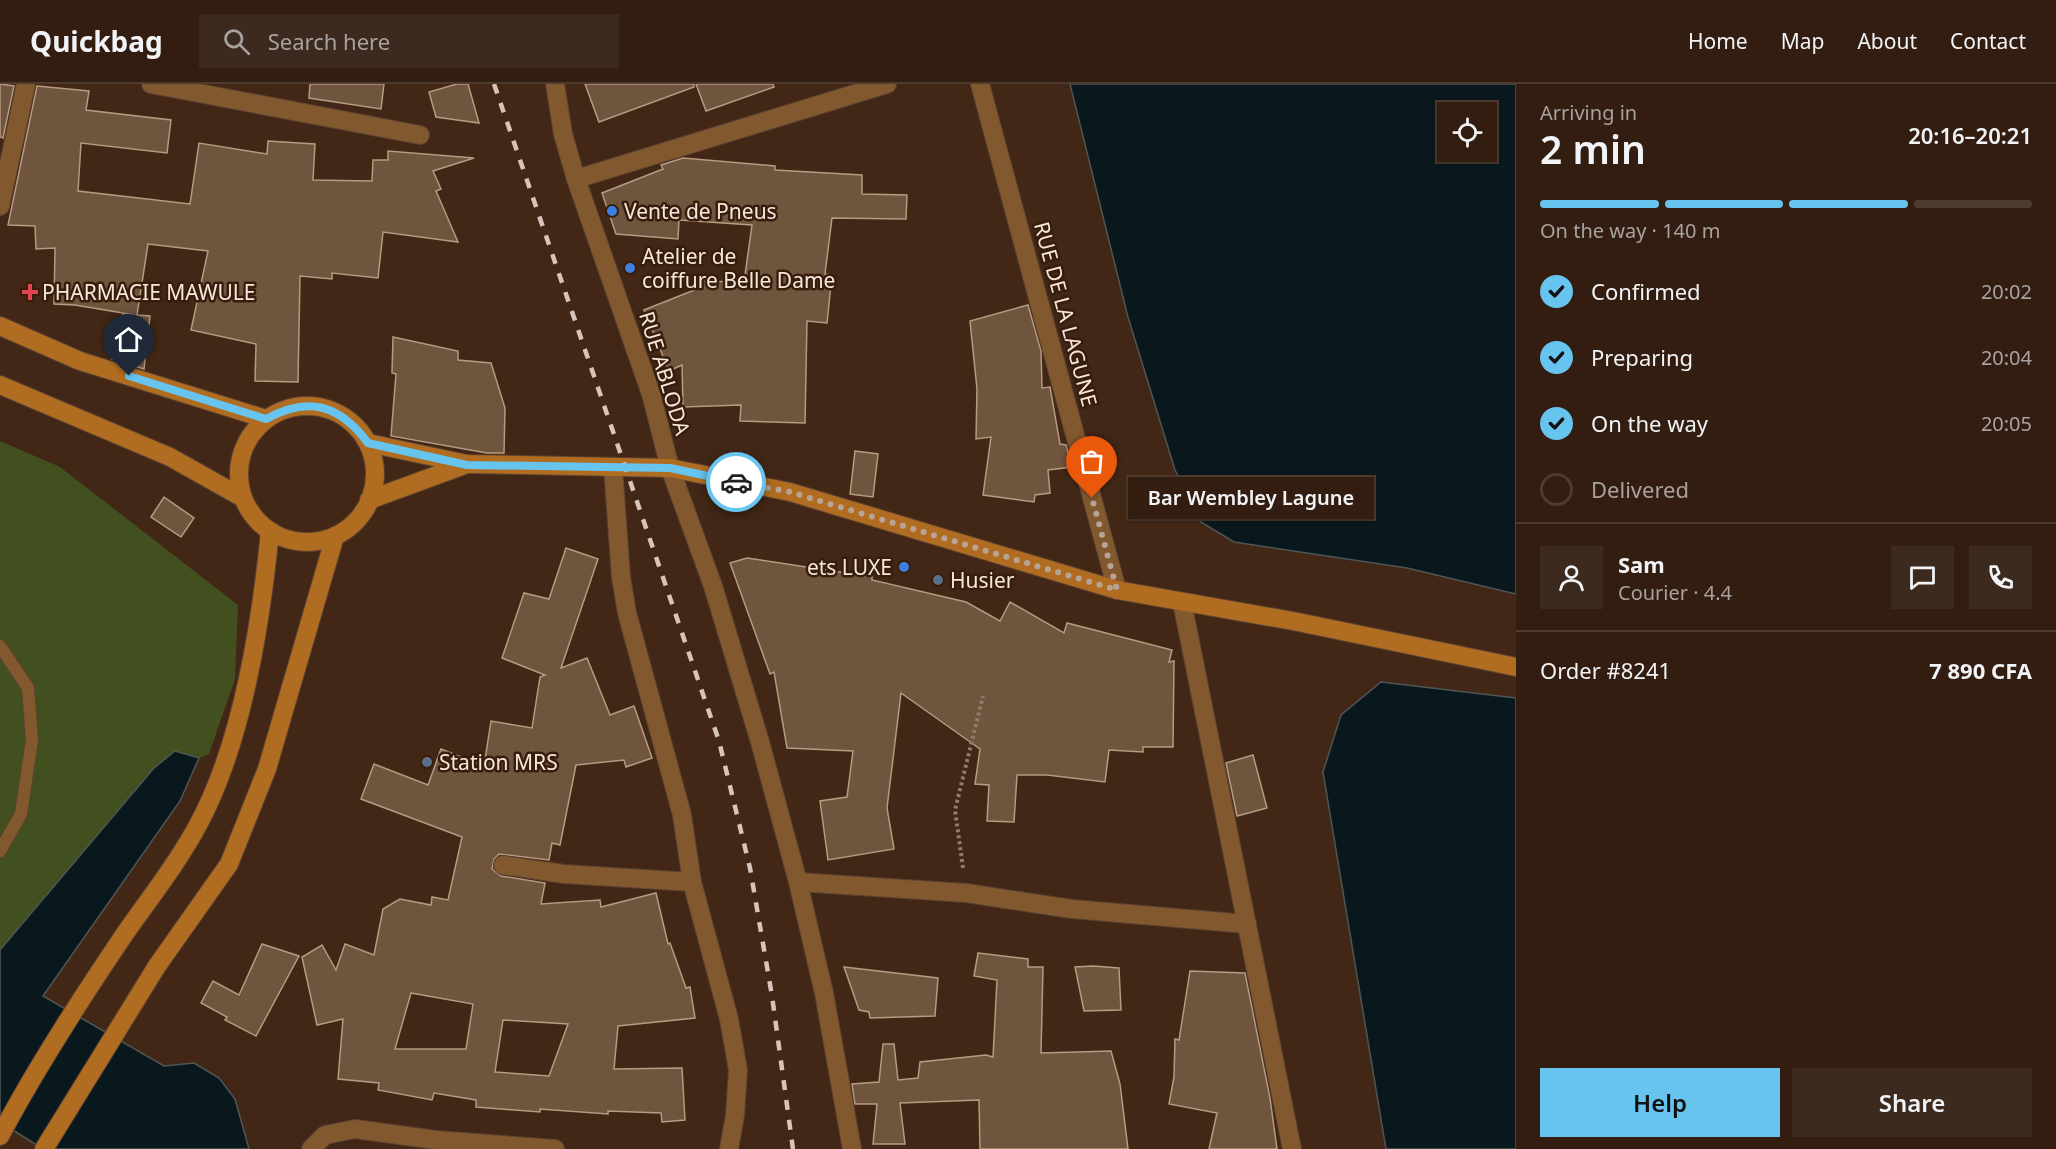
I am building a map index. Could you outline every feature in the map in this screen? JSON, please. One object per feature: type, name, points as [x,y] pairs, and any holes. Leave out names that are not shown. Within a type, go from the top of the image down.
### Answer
[{"type":"main road","points":[[0,326],[80,360],[266,419]]},
{"type":"main road","points":[[0,385],[170,457],[243,498]]},
{"type":"main road","points":[[303,405],[322,407],[340,414],[356,427],[368,443],[374,462],[374,481],[369,500],[349,527],[335,536],[302,542],[270,531],[254,517],[243,498],[239,476],[242,455],[251,435],[266,419],[283,410],[303,405]]},
{"type":"main road","points":[[368,443],[467,465],[670,468],[790,492],[1117,590],[1293,621],[1516,667]]},
{"type":"main road","points":[[369,500],[467,465]]},
{"type":"main road","points":[[0,1136],[51,1046],[198,825],[217,782],[246,684],[258,626],[270,531]]},
{"type":"main road","points":[[44,1149],[157,966],[229,864],[267,769],[335,536]]},
{"type":"street","points":[[0,206],[26,84]]},
{"type":"street","points":[[151,84],[420,135]]},
{"type":"street","name":"RUE ABLODA","points":[[555,84],[563,134],[576,179],[651,394],[670,468],[713,586],[798,882],[824,993],[852,1149]]},
{"type":"street","points":[[576,179],[886,84]]},
{"type":"street","name":"RUE DE LA LAGUNE","points":[[980,84],[1117,590]]},
{"type":"street","points":[[613,467],[621,577],[627,613],[682,815],[692,882],[729,1019],[738,1070],[735,1114],[729,1149]]},
{"type":"street","points":[[1182,602],[1292,1149]]},
{"type":"street","points":[[503,865],[564,874],[692,882]]},
{"type":"street","points":[[798,882],[966,893],[1072,909],[1248,924]]},
{"type":"street","points":[[311,1149],[325,1135],[355,1129],[436,1140],[555,1149]]},
{"type":"lane","points":[[0,646],[28,688],[32,740],[21,814],[0,851]]},
{"type":"path","points":[[966,893],[955,810],[983,696]]},
{"type":"green space","points":[[0,441],[60,467],[238,605],[235,679],[209,754],[199,758],[175,751],[154,768],[0,950]]},
{"type":"shaded area","points":[[1070,84],[1516,84],[1516,594],[1407,568],[1234,542],[1201,522],[1175,470],[1128,317]]},
{"type":"shaded area","points":[[1381,682],[1516,698],[1516,1149],[1386,1149],[1323,772],[1341,715]]},
{"type":"shaded area","points":[[175,751],[199,758],[180,801],[43,996],[164,1066],[194,1063],[219,1078],[235,1099],[249,1149],[43,1149],[0,1122],[0,950],[154,768]]},
{"type":"building","points":[[0,84],[14,86],[3,138],[0,137]]},
{"type":"building","points":[[310,84],[384,84],[381,109],[309,98]]},
{"type":"building","points":[[457,84],[468,84],[479,123],[436,117],[429,92]]},
{"type":"building","points":[[585,84],[694,84],[694,87],[599,122]]},
{"type":"building","points":[[696,84],[773,84],[774,87],[706,111]]},
{"type":"building","points":[[37,86],[89,91],[86,110],[171,120],[167,153],[81,143],[78,191],[190,204],[199,143],[267,154],[268,141],[315,144],[313,180],[372,181],[373,160],[388,160],[388,151],[474,158],[433,171],[441,189],[436,191],[458,242],[383,232],[378,278],[332,273],[332,279],[300,276],[298,382],[255,381],[256,344],[191,330],[208,251],[148,244],[137,315],[150,316],[144,369],[112,359],[123,313],[54,304],[55,248],[36,249],[35,226],[8,225]]},
{"type":"building","points":[[683,158],[775,166],[775,170],[862,175],[862,194],[907,195],[906,219],[832,218],[825,274],[832,275],[827,323],[807,321],[805,423],[740,421],[741,405],[683,407],[682,365],[669,371],[644,310],[697,289],[697,281],[744,282],[752,225],[679,220],[678,239],[616,234],[602,193],[663,169],[661,165]]},
{"type":"building","points":[[1028,305],[1041,351],[1042,388],[1050,387],[1060,444],[1066,445],[1072,467],[1048,470],[1050,493],[1035,495],[1034,502],[983,495],[991,437],[976,439],[977,389],[970,321]]},
{"type":"building","points":[[393,337],[458,351],[458,360],[491,363],[505,408],[504,453],[487,453],[391,436],[396,374],[392,373]]},
{"type":"building","points":[[855,451],[878,454],[873,497],[850,494]]},
{"type":"building","points":[[164,497],[194,518],[181,537],[151,517]]},
{"type":"building","points":[[566,548],[598,559],[561,668],[587,658],[610,715],[634,706],[652,758],[626,767],[624,760],[576,765],[560,845],[552,843],[549,860],[499,854],[494,859],[492,869],[501,876],[545,883],[541,904],[600,900],[601,907],[656,893],[668,944],[670,943],[686,988],[690,987],[695,1018],[618,1026],[614,1069],[682,1068],[685,1120],[662,1122],[661,1113],[608,1111],[608,1114],[540,1109],[540,1112],[476,1107],[476,1100],[434,1093],[432,1100],[378,1090],[379,1083],[338,1079],[343,1019],[317,1025],[302,957],[322,945],[336,970],[345,944],[374,955],[383,909],[400,899],[431,905],[432,897],[448,900],[462,837],[361,799],[374,764],[428,785],[441,749],[484,766],[491,721],[532,728],[540,677],[545,675],[502,658],[524,593],[549,599]],"holes":[[[411,993],[473,1004],[466,1049],[395,1049]],[[503,1020],[568,1024],[549,1076],[495,1072]]]},
{"type":"building","points":[[747,558],[872,577],[872,580],[966,602],[1000,621],[1010,602],[1064,633],[1067,623],[1172,650],[1169,662],[1174,661],[1173,747],[1143,747],[1143,752],[1109,750],[1105,782],[1047,775],[1017,775],[1014,822],[987,821],[989,785],[975,784],[980,749],[901,693],[887,808],[894,849],[828,860],[820,801],[847,797],[853,751],[787,748],[774,672],[770,674],[730,563]]},
{"type":"building","points":[[1253,755],[1267,808],[1237,816],[1226,763]]},
{"type":"building","points":[[262,944],[299,956],[256,1036],[225,1020],[227,1017],[201,1003],[213,981],[239,995]]},
{"type":"building","points":[[978,953],[1028,959],[1028,967],[1043,967],[1041,1053],[1111,1051],[1120,1084],[1128,1149],[980,1149],[979,1100],[900,1103],[905,1144],[873,1144],[877,1104],[855,1104],[852,1084],[879,1082],[883,1044],[894,1044],[898,1080],[918,1078],[920,1062],[986,1055],[993,1057],[997,980],[974,976]]},
{"type":"building","points":[[844,967],[938,978],[935,1016],[870,1018],[869,1012],[859,1010]]},
{"type":"building","points":[[1075,967],[1119,968],[1121,1010],[1084,1011]]},
{"type":"building","points":[[1190,971],[1245,973],[1270,1098],[1277,1149],[1209,1149],[1217,1113],[1169,1104],[1174,1077],[1175,1039],[1179,1040]]},
{"type":"railway","points":[[494,84],[719,741],[750,868],[772,996],[793,1149]]},
{"type":"way so far","points":[[736,482],[790,492],[1117,590],[1092,498]]},
{"type":"place","name":"Vente de Pneus","points":[[612,211]]},
{"type":"place","name":"Atelier de coiffure Belle Dame","points":[[630,268]]},
{"type":"place","name":"PHARMACIE MAWULE","points":[[30,292]]},
{"type":"place","name":"Bar Wembley Lagune","points":[[1092,498]]},
{"type":"place","name":"ets LUXE","points":[[904,567]]},
{"type":"place","name":"Husier","points":[[938,580]]},
{"type":"place","name":"Station MRS","points":[[427,762]]},
{"type":"route","points":[[129,376],[266,419],[283,410],[303,405],[322,407],[340,414],[356,427],[368,443],[467,465],[670,468],[736,482]]}]
